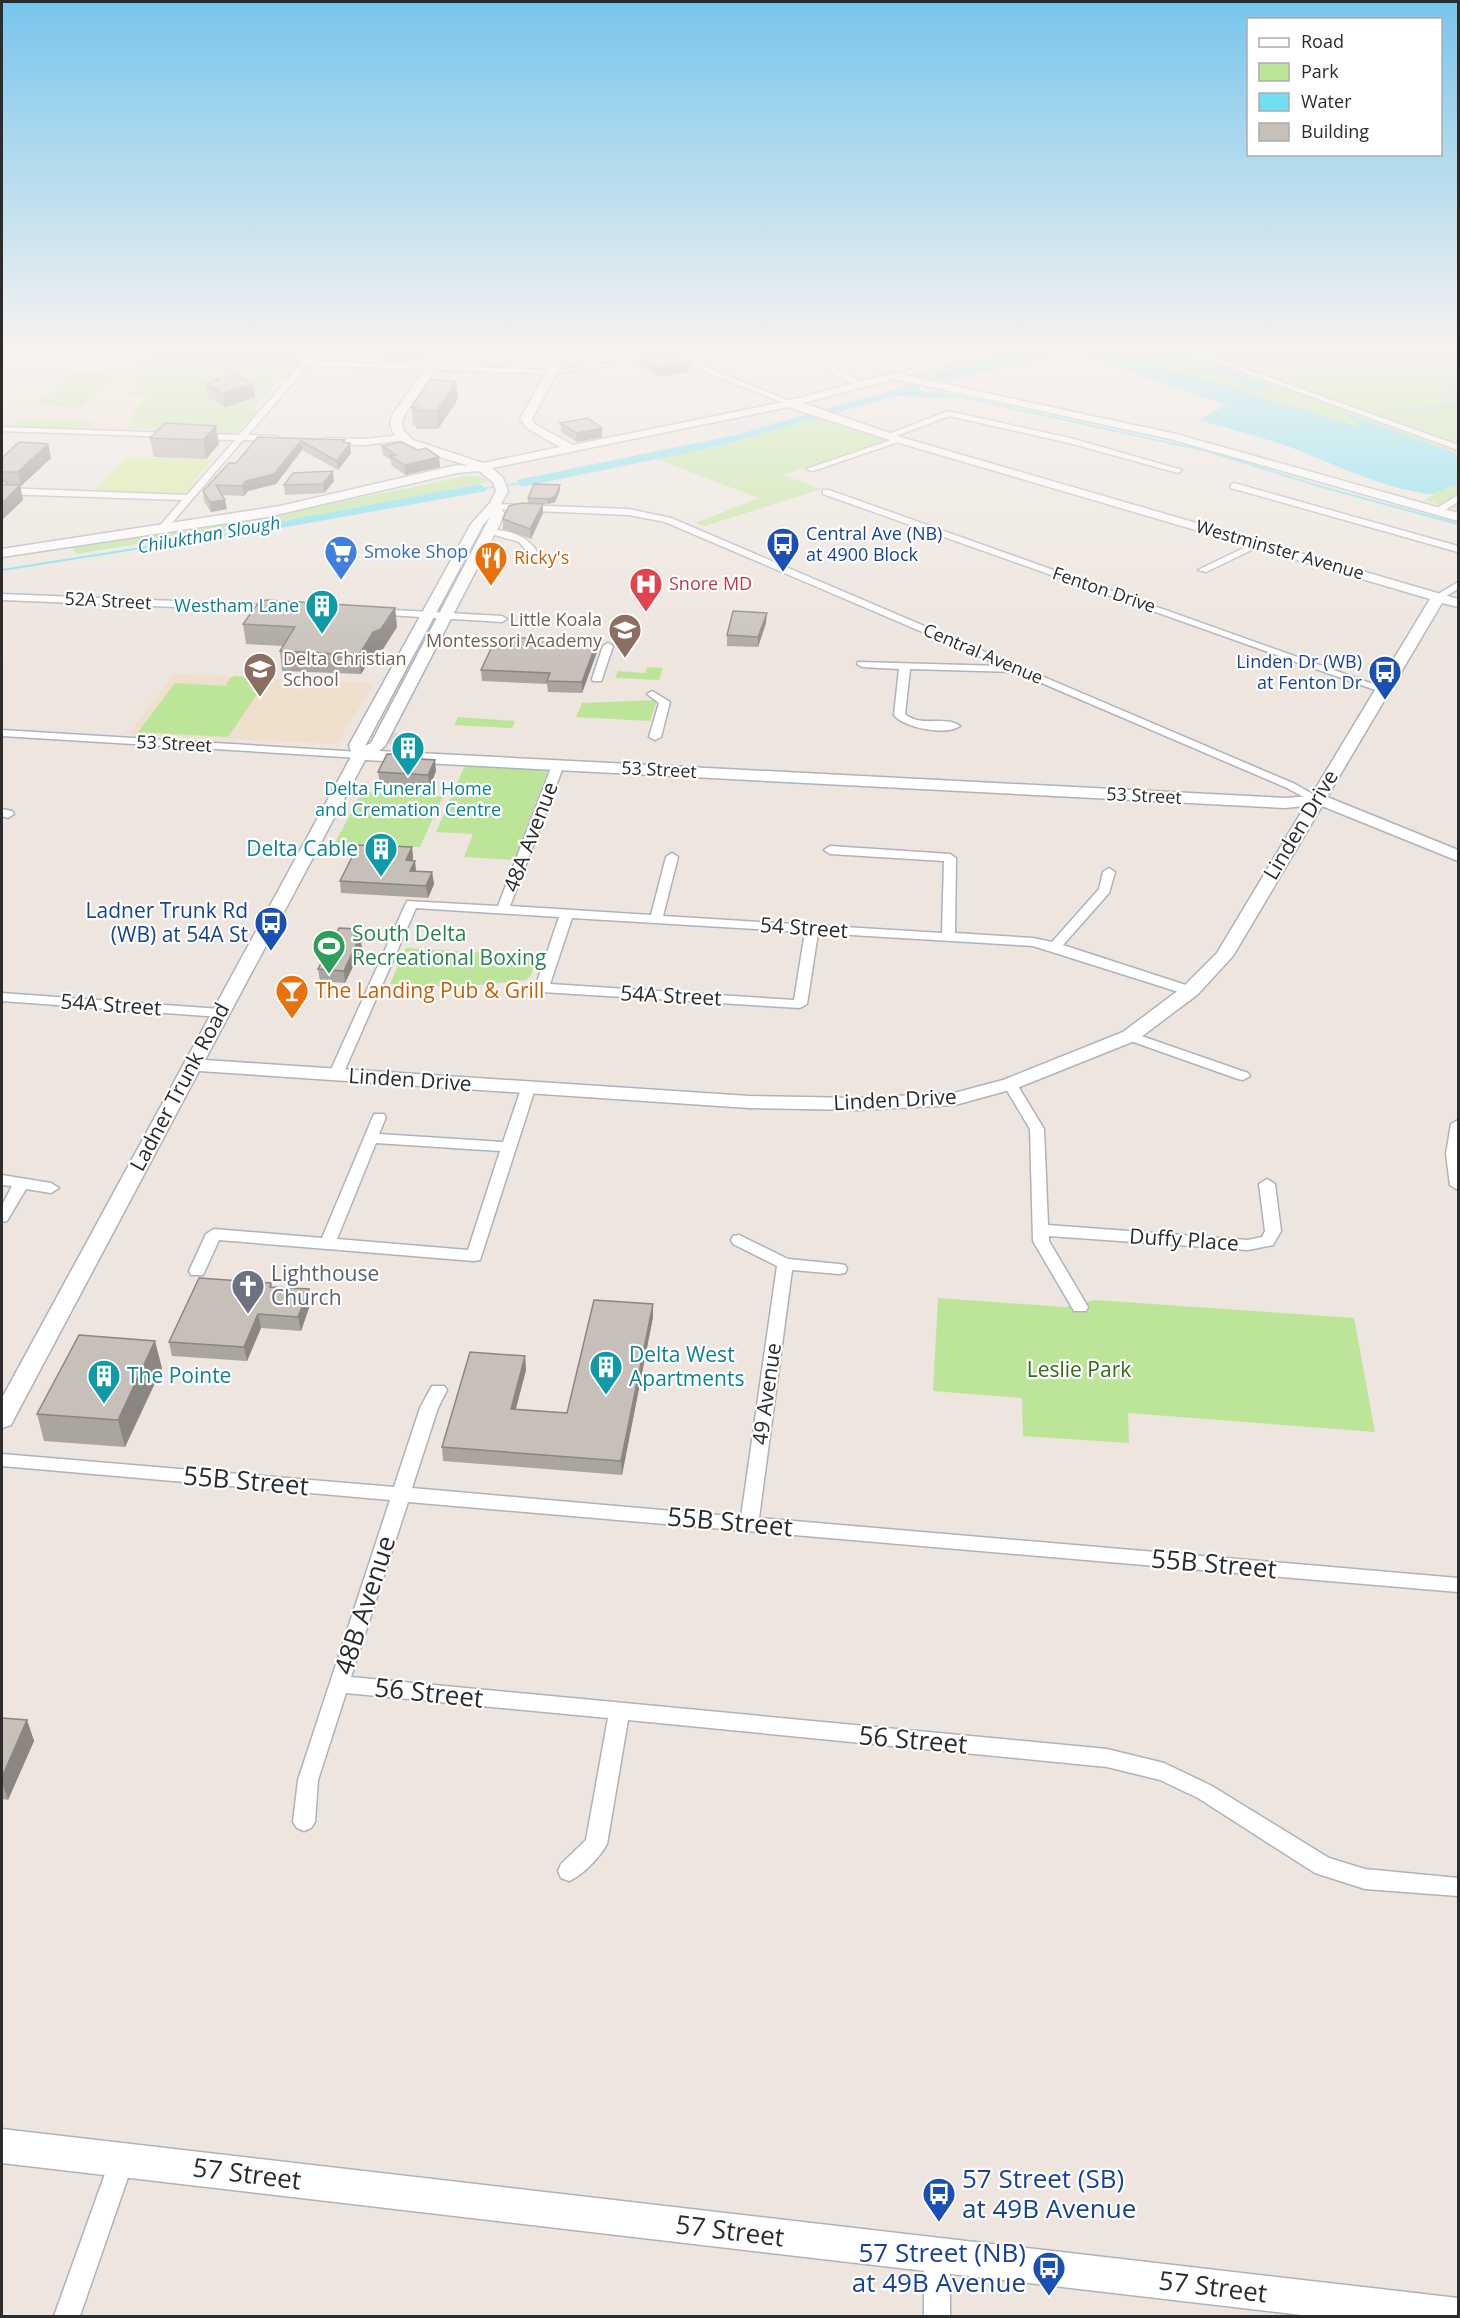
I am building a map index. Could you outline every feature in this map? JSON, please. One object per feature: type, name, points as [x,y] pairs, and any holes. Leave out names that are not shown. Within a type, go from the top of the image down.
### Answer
[{"type":"street","points":[[162,529],[227,456]]},
{"type":"street","points":[[453,456],[467,460],[473,468],[499,480],[513,460]]},
{"type":"street","points":[[2,553],[267,513],[383,491],[531,456]]},
{"type":"street","points":[[810,469],[845,456]]},
{"type":"street","name":"Westminster Avenue","points":[[957,456],[1458,603]]},
{"type":"street","points":[[1127,456],[1178,470]]},
{"type":"street","points":[[1243,456],[1458,517]]},
{"type":"street","name":"Ladner Trunk Road","points":[[4,1411],[360,755],[377,746],[494,524],[502,489],[499,480]]},
{"type":"street","points":[[1234,486],[1458,549]]},
{"type":"street","points":[[2,491],[191,498]]},
{"type":"street","name":"Fenton Drive","points":[[826,492],[1382,689]]},
{"type":"street","points":[[1437,511],[1458,498]]},
{"type":"street","name":"Ladner Trunk Road","points":[[360,755],[357,745],[477,524],[497,503]]},
{"type":"street","name":"Central Avenue","points":[[497,503],[629,512],[668,520],[1291,786],[1317,800],[1458,856]]},
{"type":"street","points":[[498,533],[509,534],[521,540],[528,544],[533,553]]},
{"type":"street","points":[[1203,570],[1259,544]]},
{"type":"street","name":"Linden Drive","points":[[192,1065],[749,1102],[857,1104],[955,1099],[1010,1084],[1130,1036],[1190,991],[1224,956],[1438,597],[1458,585]]},
{"type":"street","name":"52A Street","points":[[2,597],[290,609]]},
{"type":"street","points":[[361,611],[502,619]]},
{"type":"street","points":[[597,679],[608,646]]},
{"type":"street","points":[[862,664],[1021,671]]},
{"type":"street","points":[[905,666],[899,715],[901,719],[919,724],[954,726]]},
{"type":"street","points":[[652,694],[665,702],[655,737]]},
{"type":"street","name":"53 Street","points":[[2,734],[1285,803],[1317,800]]},
{"type":"street","name":"48A Avenue","points":[[503,909],[558,765]]},
{"type":"street","points":[[830,850],[951,858],[948,937]]},
{"type":"street","points":[[656,919],[672,857]]},
{"type":"street","points":[[1055,947],[1106,890],[1109,872]]},
{"type":"street","name":"54 Street","points":[[336,1074],[411,904],[1033,942],[1190,991]]},
{"type":"street","name":"54A Street","points":[[567,913],[542,988],[800,1004],[812,928]]},
{"type":"street","name":"54A Street","points":[[2,997],[220,1013]]},
{"type":"street","points":[[1130,1036],[1243,1076]]},
{"type":"street","points":[[1010,1084],[1037,1129],[1041,1241],[1080,1307]]},
{"type":"street","points":[[197,1270],[214,1234],[474,1256],[528,1089]]},
{"type":"street","points":[[328,1243],[379,1117]]},
{"type":"street","points":[[1458,1124],[1452,1143],[1458,1185]]},
{"type":"street","points":[[370,1138],[509,1147]]},
{"type":"street","points":[[2,1180],[51,1188]]},
{"type":"street","points":[[2,1217],[22,1183]]},
{"type":"street","name":"Duffy Place","points":[[1041,1230],[1248,1245],[1267,1241],[1273,1231],[1267,1184]]},
{"type":"street","points":[[740,1240],[785,1264],[839,1269]]},
{"type":"street","name":"49 Avenue","points":[[749,1524],[785,1264]]},
{"type":"street","name":"48B Avenue","points":[[304,1822],[308,1780],[431,1402],[438,1390]]},
{"type":"street","name":"55B Street","points":[[2,1460],[1458,1584]]},
{"type":"street","name":"56 Street","points":[[340,1684],[1107,1758],[1164,1772],[1205,1792],[1323,1866],[1365,1879],[1458,1887]]},
{"type":"street","points":[[569,1871],[596,1844],[619,1712]]},
{"type":"street","name":"57 Street","points":[[2,2146],[1458,2316]]},
{"type":"street","points":[[67,2316],[122,2160]]},
{"type":"street","points":[[937,2256],[937,2316]]},
{"type":"shaded area","name":"Delta Christian School","points":[[174,674],[374,683],[337,744],[129,734]]},
{"type":"shaded area","points":[[392,732],[412,737],[418,744],[417,749],[390,746],[388,741]]},
{"type":"green space","points":[[670,456],[840,456],[783,475],[821,489],[705,526],[695,523],[759,498],[656,459]]},
{"type":"green space","points":[[127,457],[219,460],[210,462],[194,480],[200,481],[187,495],[93,492]]},
{"type":"green space","points":[[464,476],[480,476],[489,481],[411,500],[76,554],[72,546],[268,515]]},
{"type":"green space","points":[[1452,484],[1458,485],[1458,510],[1424,500]]},
{"type":"green space","points":[[647,667],[663,668],[659,680],[615,678],[618,671],[645,673]]},
{"type":"green space","points":[[235,676],[265,678],[260,686],[242,686],[262,687],[228,737],[138,732],[175,683],[228,686],[226,684],[230,678]]},
{"type":"green space","points":[[657,700],[650,721],[576,717],[582,703]]},
{"type":"green space","points":[[458,717],[515,721],[512,728],[454,725]]},
{"type":"green space","points":[[465,765],[548,770],[514,860],[464,857],[473,834],[436,832]]},
{"type":"green space","points":[[362,792],[443,796],[420,847],[335,843]]},
{"type":"green space","points":[[406,948],[538,956],[531,975],[526,980],[458,987],[390,984]]},
{"type":"green space","name":"Leslie Park","points":[[938,1298],[1065,1307],[1094,1300],[1354,1318],[1375,1432],[1128,1413],[1129,1443],[1023,1436],[1022,1398],[933,1391]]},
{"type":"water","points":[[632,456],[671,456],[521,487],[517,480]]},
{"type":"water","points":[[1312,456],[1458,456],[1458,485],[1436,493],[1429,494],[1398,488]]},
{"type":"water","points":[[481,484],[487,491],[247,534],[242,529]]},
{"type":"building","points":[[35,456],[18,472],[2,472],[2,458]]},
{"type":"building","points":[[242,456],[289,456],[274,474],[246,481],[242,486],[216,485],[225,500],[210,502],[203,491],[229,463],[236,463]]},
{"type":"building","points":[[328,456],[340,456],[337,461]]},
{"type":"building","points":[[390,456],[439,457],[405,465]]},
{"type":"building","points":[[333,471],[323,484],[284,485],[293,473]]},
{"type":"building","points":[[2,481],[8,482],[5,485],[20,485],[2,503]]},
{"type":"building","points":[[534,484],[560,485],[555,497],[528,498]]},
{"type":"building","points":[[522,503],[543,504],[530,529],[503,519],[509,506]]},
{"type":"building","points":[[267,600],[395,608],[381,629],[373,632],[359,655],[280,651],[295,627],[243,624],[259,602]]},
{"type":"building","points":[[733,611],[767,613],[758,637],[727,635]]},
{"type":"building","points":[[496,638],[568,638],[567,640],[597,641],[582,682],[547,681],[550,673],[481,670]]},
{"type":"building","points":[[387,754],[423,755],[421,759],[435,760],[428,775],[378,772]]},
{"type":"building","points":[[358,845],[412,847],[406,860],[415,861],[410,871],[432,872],[426,886],[340,881]]},
{"type":"building","points":[[339,928],[358,929],[355,936],[360,936],[344,971],[318,969]]},
{"type":"building","name":"Lighthouse Church","points":[[199,1278],[271,1283],[270,1287],[309,1289],[298,1317],[258,1314],[244,1347],[169,1342]]},
{"type":"building","name":"Delta West Apartments","points":[[594,1300],[653,1304],[621,1461],[442,1447],[470,1352],[525,1356],[511,1409],[567,1413]]},
{"type":"building","points":[[79,1335],[155,1341],[118,1420],[37,1414]]},
{"type":"building","points":[[2,1718],[27,1720],[2,1777]]},
{"type":"waterway","points":[[1224,456],[1322,487],[1458,524]]},
{"type":"waterway","name":"Chilukthan Slough","points":[[480,489],[522,483]]},
{"type":"waterway","name":"Chilukthan Slough","points":[[2,570],[248,531]]},
{"type":"place","name":"Central Ave (NB) at 4900 Block","points":[[783,573]]},
{"type":"place","name":"Smoke Shop","points":[[341,581]]},
{"type":"place","name":"Ricky's","points":[[491,587]]},
{"type":"place","name":"Snore MD","points":[[646,613]]},
{"type":"place","name":"Westham Lane","points":[[322,635]]},
{"type":"place","name":"Little Koala Montessori Academy","points":[[625,659]]},
{"type":"place","name":"Delta Christian School","points":[[260,698]]},
{"type":"place","name":"Linden Dr (WB) at Fenton Dr","points":[[1385,701]]},
{"type":"place","name":"Delta Funeral Home and Cremation Centre","points":[[408,777]]},
{"type":"place","name":"Delta Cable","points":[[381,878]]},
{"type":"place","name":"Ladner Trunk Rd (WB) at 54A St","points":[[271,952]]},
{"type":"place","name":"South Delta Recreational Boxing","points":[[329,975]]},
{"type":"place","name":"The Landing Pub & Grill","points":[[292,1020]]},
{"type":"place","name":"Lighthouse Church","points":[[248,1315]]},
{"type":"place","name":"Delta West Apartments","points":[[606,1396]]},
{"type":"place","name":"The Pointe","points":[[104,1405]]},
{"type":"place","name":"57 Street (SB) at 49B Avenue","points":[[939,2223]]},
{"type":"place","name":"57 Street (NB) at 49B Avenue","points":[[1049,2297]]}]
